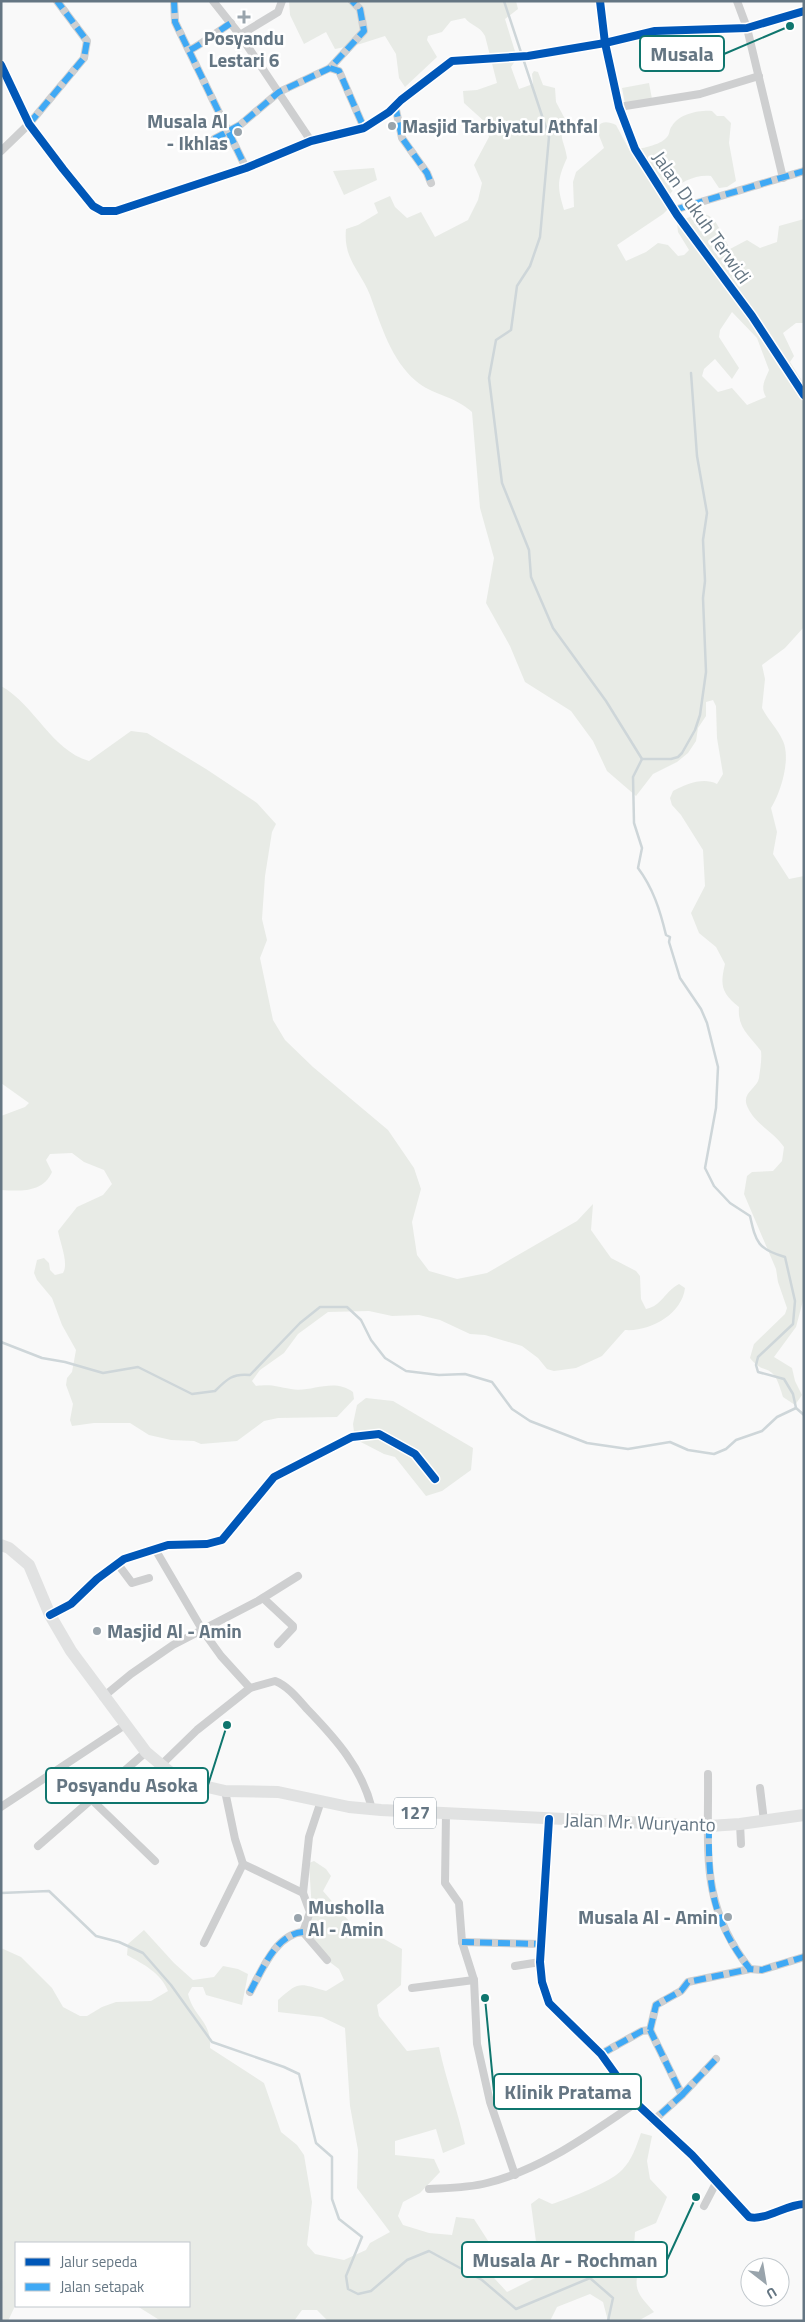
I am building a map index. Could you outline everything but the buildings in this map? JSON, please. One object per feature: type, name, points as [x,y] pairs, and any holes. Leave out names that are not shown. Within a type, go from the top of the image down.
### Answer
[{"type":"main road","name":"Jalan Mr. Wuryanto","points":[[1,1545],[9,1548],[29,1565],[50,1615],[71,1652],[146,1752],[162,1766],[190,1783],[225,1791],[278,1792],[372,1809],[446,1814],[709,1826],[740,1824],[804,1815]]},
{"type":"street","points":[[1,150],[29,124],[84,58],[87,41],[57,1]]},
{"type":"street","points":[[174,1],[175,22],[246,168]]},
{"type":"street","points":[[213,1],[240,35],[311,141]]},
{"type":"street","points":[[240,35],[278,12],[282,1]]},
{"type":"street","points":[[214,139],[251,117],[279,92],[330,68],[364,31],[360,9],[352,1]]},
{"type":"street","name":"Jalan Dukuh Terwidi","points":[[600,1],[605,43],[619,107],[634,149],[674,210],[752,316],[804,395]]},
{"type":"street","points":[[737,1],[748,28],[783,178]]},
{"type":"street","points":[[1,65],[29,124],[94,206],[102,211],[116,211],[246,168],[311,141],[364,128],[390,112],[396,105],[452,61],[528,56],[605,43],[655,31],[748,28],[804,11]]},
{"type":"street","points":[[190,50],[206,42],[210,37],[231,23]]},
{"type":"street","points":[[330,68],[335,68],[339,71],[364,128]]},
{"type":"street","points":[[619,107],[700,94],[759,76]]},
{"type":"street","points":[[396,105],[402,138],[427,172],[431,183]]},
{"type":"street","points":[[674,210],[804,171]]},
{"type":"street","points":[[50,1615],[71,1604],[117,1563],[154,1548],[168,1545],[207,1544],[222,1540],[274,1477],[352,1437],[379,1434],[415,1454],[435,1480]]},
{"type":"street","points":[[154,1548],[203,1631],[221,1656],[250,1688]]},
{"type":"street","points":[[117,1563],[132,1583],[149,1578]]},
{"type":"street","points":[[103,1697],[131,1674],[173,1645],[263,1598],[298,1576]]},
{"type":"street","points":[[263,1598],[294,1628],[278,1644]]},
{"type":"street","points":[[162,1766],[198,1730],[250,1688],[275,1681],[290,1691],[346,1753],[362,1777],[372,1809]]},
{"type":"street","points":[[1,1807],[126,1725]]},
{"type":"street","points":[[38,1846],[146,1752]]},
{"type":"street","points":[[708,1774],[708,1870],[718,1916],[734,1946],[750,1969]]},
{"type":"street","points":[[760,1788],[764,1821]]},
{"type":"street","points":[[204,1943],[243,1864],[235,1839],[225,1791]]},
{"type":"street","points":[[92,1800],[155,1861]]},
{"type":"street","points":[[303,1932],[310,1912],[303,1893],[310,1837],[321,1801]]},
{"type":"street","points":[[446,1814],[445,1882],[459,1903],[462,1942],[474,1980],[477,2044],[490,2102],[515,2175]]},
{"type":"street","points":[[549,1819],[540,1962],[542,1982],[549,2003],[600,2054],[636,2103],[653,2121],[692,2155],[743,2212],[755,2219],[782,2208],[804,2204]]},
{"type":"street","points":[[740,1824],[742,1844]]},
{"type":"street","points":[[243,1864],[303,1893]]},
{"type":"street","points":[[250,1992],[268,1959],[289,1935],[303,1932]]},
{"type":"street","points":[[303,1932],[327,1960]]},
{"type":"street","points":[[462,1942],[541,1944]]},
{"type":"street","points":[[682,2095],[650,2030],[656,2005],[681,1991],[688,1982],[750,1969],[762,1970],[804,1957]]},
{"type":"street","points":[[515,1966],[540,1962]]},
{"type":"street","points":[[412,1988],[474,1980]]},
{"type":"street","points":[[600,2054],[642,2031],[650,2030]]},
{"type":"street","points":[[653,2121],[682,2095],[716,2059]]},
{"type":"street","points":[[429,2189],[473,2186],[515,2175],[554,2156],[636,2103]]},
{"type":"street","points":[[704,2206],[716,2183]]},
{"type":"shaded area","points":[[289,1],[516,1],[518,9],[505,19],[517,58],[511,67],[519,89],[533,84],[532,74],[534,71],[538,72],[543,85],[555,88],[556,102],[565,119],[562,136],[567,158],[561,172],[559,184],[564,210],[574,207],[573,182],[576,172],[604,148],[596,128],[600,124],[607,122],[616,125],[630,151],[655,145],[664,140],[675,122],[684,116],[701,111],[712,111],[717,116],[724,116],[731,123],[729,143],[736,181],[727,187],[719,188],[711,176],[700,176],[678,186],[670,194],[674,203],[663,214],[617,245],[626,261],[646,252],[658,243],[668,245],[678,256],[684,255],[689,250],[678,232],[677,223],[689,217],[706,215],[711,217],[716,222],[730,249],[747,240],[760,248],[777,242],[779,226],[804,219],[804,323],[796,323],[783,333],[794,356],[790,362],[804,384],[804,627],[785,648],[762,665],[765,679],[762,708],[783,741],[786,757],[784,775],[771,808],[777,832],[773,854],[789,879],[804,876],[804,1297],[796,1327],[774,1357],[792,1368],[795,1381],[802,1395],[795,1405],[783,1397],[775,1376],[757,1365],[750,1358],[754,1344],[785,1314],[787,1308],[778,1282],[776,1269],[744,1194],[747,1176],[752,1172],[773,1171],[782,1161],[784,1147],[751,1114],[746,1103],[747,1095],[758,1082],[761,1051],[742,1026],[739,1007],[725,993],[722,983],[725,964],[716,947],[699,933],[691,913],[705,886],[703,850],[681,815],[672,805],[670,798],[673,791],[689,784],[706,781],[717,784],[723,774],[717,738],[716,706],[713,700],[706,702],[706,716],[698,728],[696,741],[688,753],[677,762],[653,774],[636,796],[607,771],[593,741],[571,711],[525,682],[510,646],[486,603],[494,558],[480,508],[472,412],[458,402],[422,386],[407,373],[393,352],[370,295],[353,264],[347,248],[346,229],[358,225],[378,213],[374,203],[390,196],[395,207],[407,218],[421,212],[435,237],[468,220],[478,200],[482,183],[474,165],[489,137],[485,122],[464,103],[463,91],[477,90],[497,83],[485,36],[481,30],[465,18],[451,21],[442,32],[428,36],[427,40],[437,57],[405,87],[399,78],[396,54],[385,36],[335,49],[326,32],[304,44],[290,15]],"holes":[[[732,312],[757,338],[769,370],[763,387],[766,397],[747,405],[732,388],[718,392],[702,376],[704,369],[715,359],[732,379],[739,368],[719,337],[720,330]]]},
{"type":"shaded area","points":[[649,83],[652,99],[625,104],[622,88]]},
{"type":"shaded area","points":[[374,168],[377,180],[344,195],[333,171]]},
{"type":"shaded area","points":[[1,686],[24,704],[53,737],[76,755],[89,761],[131,731],[147,733],[257,803],[276,824],[272,832],[265,876],[262,919],[267,940],[260,958],[273,1020],[285,1040],[313,1067],[388,1130],[414,1168],[421,1189],[412,1222],[417,1255],[429,1271],[457,1279],[487,1273],[577,1221],[593,1204],[591,1230],[611,1258],[636,1271],[640,1276],[641,1299],[646,1309],[660,1302],[670,1290],[679,1284],[685,1288],[678,1306],[663,1320],[644,1328],[625,1330],[602,1356],[576,1368],[554,1371],[547,1369],[538,1358],[522,1346],[485,1335],[470,1334],[440,1320],[419,1315],[392,1316],[369,1311],[328,1312],[298,1334],[284,1353],[260,1370],[252,1381],[256,1386],[299,1390],[330,1386],[345,1388],[353,1392],[354,1399],[337,1417],[278,1418],[264,1421],[237,1441],[201,1444],[194,1441],[171,1440],[149,1435],[130,1423],[94,1423],[72,1426],[70,1420],[73,1404],[66,1385],[67,1378],[72,1372],[76,1350],[62,1325],[52,1298],[37,1280],[34,1273],[37,1260],[44,1258],[55,1275],[63,1273],[65,1258],[58,1231],[77,1207],[103,1195],[112,1184],[104,1170],[84,1162],[72,1153],[50,1154],[46,1160],[52,1172],[43,1184],[30,1189],[16,1191],[1,1190],[1,1116],[25,1107],[29,1103],[1,1083]]},
{"type":"shaded area","points":[[366,1398],[393,1401],[473,1448],[471,1470],[442,1491],[426,1496],[395,1457],[384,1454],[355,1439],[353,1424],[357,1405]]},
{"type":"shaded area","points":[[314,1861],[326,1869],[331,1876],[323,1891],[355,1928],[377,1935],[402,1949],[401,1985],[377,2005],[379,2016],[407,2051],[439,2047],[462,2132],[465,2144],[443,2153],[436,2129],[395,2141],[395,2155],[434,2159],[440,2172],[420,2193],[403,2202],[398,2216],[403,2225],[429,2233],[452,2235],[456,2217],[474,2219],[494,2250],[483,2266],[507,2292],[563,2264],[566,2249],[537,2249],[531,2204],[539,2198],[552,2204],[609,2180],[622,2170],[628,2162],[641,2133],[652,2136],[647,2161],[650,2179],[667,2197],[656,2223],[635,2232],[634,2247],[641,2263],[637,2279],[638,2290],[654,2312],[638,2321],[608,2321],[603,2302],[590,2294],[557,2307],[550,2321],[328,2321],[317,2310],[302,2310],[294,2321],[161,2321],[139,2307],[190,2307],[190,2242],[15,2242],[15,2306],[8,2321],[1,2321],[1,1948],[21,1957],[52,1988],[63,2007],[80,2016],[87,2016],[102,2007],[116,2002],[151,2001],[168,1991],[156,1974],[127,1955],[128,1944],[144,1930],[174,1963],[193,1980],[214,1977],[223,1966],[238,1969],[248,1974],[242,2005],[206,1995],[203,1987],[192,1987],[188,1994],[194,2009],[206,2025],[210,2039],[210,2048],[264,2083],[281,2132],[297,2145],[304,2155],[312,2202],[307,2245],[315,2254],[344,2260],[366,2250],[370,2243],[390,2232],[357,2188],[358,2150],[350,2106],[345,2028],[322,2017],[278,2012],[278,2000],[295,1987],[304,1985],[326,1991],[344,1980],[339,1969],[315,1951],[310,1930],[312,1911],[309,1863]]},
{"type":"waterway","points":[[504,1],[549,137],[540,237],[530,266],[517,286],[511,330],[496,340],[489,378],[502,483],[529,550],[531,577],[553,628],[606,701],[642,759]]},
{"type":"waterway","points":[[642,759],[671,759],[678,757],[682,753],[695,730],[700,715],[706,672],[703,540],[707,513],[697,456],[691,373]]},
{"type":"waterway","points":[[642,759],[633,777],[634,823],[642,848],[638,868],[648,883],[666,935],[670,937],[669,942],[680,978],[701,1009],[707,1023],[718,1067],[716,1108],[705,1168],[714,1186],[730,1203],[750,1216],[754,1233],[760,1244],[769,1251],[785,1257],[795,1301],[793,1324],[758,1357],[756,1365],[758,1372],[784,1379],[793,1394],[796,1408]]},
{"type":"waterway","points":[[1,1342],[42,1358],[65,1362],[103,1373],[138,1367],[192,1394],[215,1391],[223,1383],[235,1376],[250,1375],[300,1323],[320,1307],[347,1307],[361,1320],[371,1340],[385,1358],[406,1371],[439,1375],[465,1374],[492,1382],[512,1409],[530,1421],[587,1443],[628,1449],[670,1442],[688,1450],[714,1454],[726,1449],[736,1440],[762,1431],[777,1417],[796,1408],[804,1415]]},
{"type":"waterway","points":[[1,1893],[49,1891],[96,1936],[119,1942],[143,1953],[171,1985],[212,2042],[299,2074],[316,2143],[332,2157],[332,2199],[339,2219],[362,2237],[346,2276],[348,2289],[358,2294],[371,2291],[407,2260],[429,2251],[482,2280],[516,2309],[590,2278],[613,2298],[608,2321]]},
{"type":"marked path","points":[[29,124],[84,58],[87,41],[57,1]]},
{"type":"marked path","points":[[174,1],[175,22],[246,168]]},
{"type":"marked path","points":[[214,139],[240,125],[279,92],[330,68],[364,31],[360,9],[352,1]]},
{"type":"marked path","points":[[190,50],[231,23]]},
{"type":"marked path","points":[[330,68],[339,71],[364,128]]},
{"type":"marked path","points":[[395,105],[402,138],[427,173],[431,183]]},
{"type":"marked path","points":[[674,210],[804,171]]},
{"type":"marked path","points":[[709,1826],[710,1866],[715,1902],[727,1935],[750,1969],[762,1970],[804,1957]]},
{"type":"marked path","points":[[250,1992],[265,1964],[278,1946],[293,1934],[303,1932]]},
{"type":"marked path","points":[[462,1942],[541,1944]]},
{"type":"marked path","points":[[650,2030],[656,2005],[681,1991],[688,1982],[750,1969]]},
{"type":"marked path","points":[[601,2054],[642,2031],[650,2030],[682,2095],[653,2121]]},
{"type":"marked path","points":[[682,2095],[716,2059]]},
{"type":"cycle path","points":[[600,1],[605,43],[619,107],[635,149],[677,215],[752,316],[804,395]]},
{"type":"cycle path","points":[[1,65],[29,124],[63,169],[93,206],[102,211],[116,211],[246,168],[311,141],[364,128],[389,112],[401,100],[452,61],[528,56],[605,43],[655,31],[747,28],[804,11]]},
{"type":"cycle path","points":[[50,1615],[71,1604],[97,1579],[124,1559],[168,1545],[207,1544],[222,1540],[274,1477],[352,1437],[379,1434],[415,1454],[435,1479]]},
{"type":"cycle path","points":[[549,1819],[540,1962],[542,1982],[549,2003],[601,2054],[636,2103],[692,2155],[749,2217],[762,2217],[804,2204]]},
{"type":"place","name":"Posyandu Lestari 6","points":[[244,17]]},
{"type":"place","name":"Musala","points":[[790,26]]},
{"type":"place","name":"Masjid Tarbiyatul Athfal","points":[[392,126]]},
{"type":"place","name":"Musala Al - Ikhlas","points":[[238,132]]},
{"type":"place","name":"Masjid Al - Amin","points":[[97,1631]]},
{"type":"place","name":"Posyandu Asoka","points":[[227,1725]]},
{"type":"place","name":"Musala Al - Amin","points":[[728,1917]]},
{"type":"place","name":"Musholla Al - Amin","points":[[298,1918]]},
{"type":"place","name":"Klinik Pratama","points":[[485,1998]]},
{"type":"place","name":"Musala Ar - Rochman","points":[[696,2197]]}]
